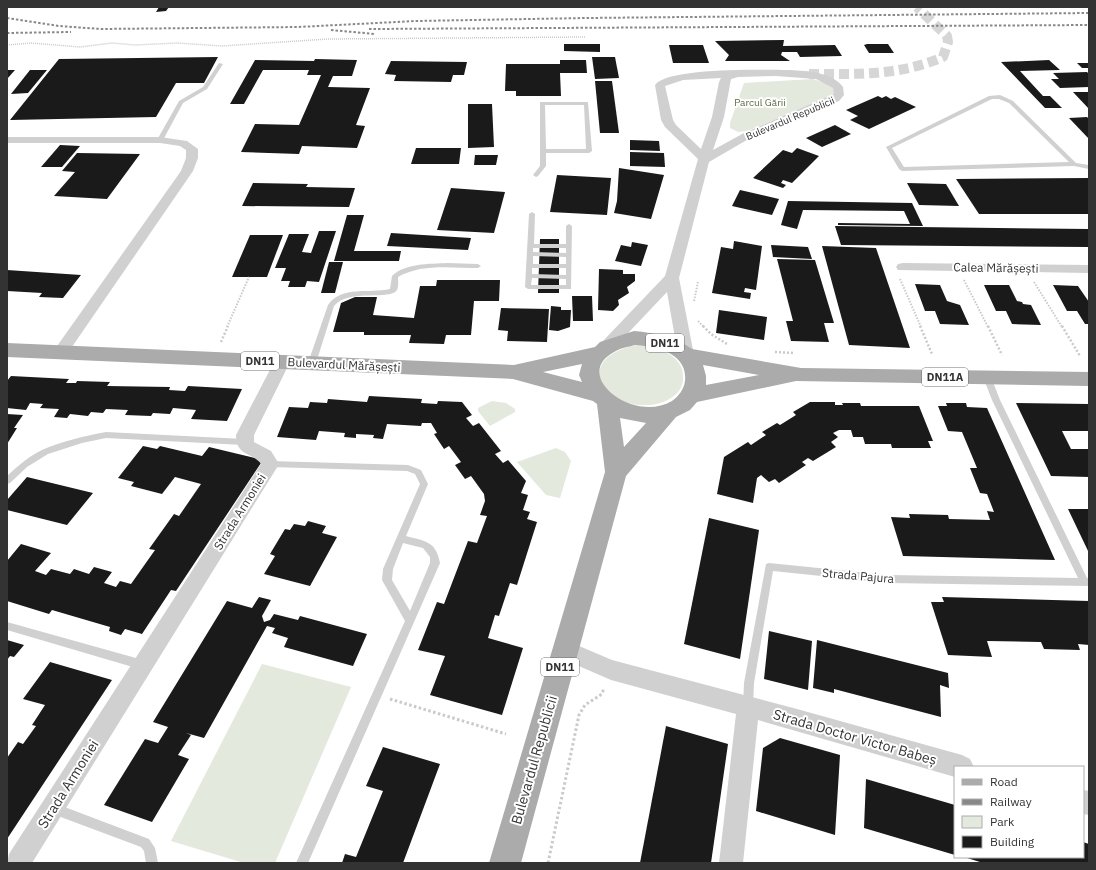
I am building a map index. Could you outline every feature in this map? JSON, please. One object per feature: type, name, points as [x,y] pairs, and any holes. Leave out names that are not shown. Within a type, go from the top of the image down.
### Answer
[{"type":"main road","name":"DN11","points":[[634,338],[649,339],[674,347],[686,355],[696,372],[696,384],[692,395],[682,405],[668,412],[652,415],[620,411],[602,399],[591,384],[589,373],[591,363],[602,350],[620,341],[634,338]]},
{"type":"main road","name":"Bulevardul Mărășești","points":[[514,372],[602,350]]},
{"type":"main road","name":"Bulevardul Mărășești","points":[[8,352],[514,372],[602,399]]},
{"type":"main road","points":[[686,355],[801,375]]},
{"type":"main road","name":"DN11A","points":[[692,395],[801,375],[1089,379]]},
{"type":"main road","name":"DN11","points":[[602,399],[616,472]]},
{"type":"main road","name":"DN11","points":[[616,472],[668,412]]},
{"type":"main road","name":"Bulevardul Republicii","points":[[505,863],[616,472]]},
{"type":"street","points":[[686,355],[672,278],[718,117],[724,82],[730,76],[737,74]]},
{"type":"street","name":"Bulevardul Republicii","points":[[737,74],[814,74],[831,81],[839,91],[839,95],[835,99],[748,136],[705,159],[677,133],[668,122],[660,85],[664,80],[676,78],[737,74]]},
{"type":"street","points":[[718,117],[728,131],[738,135],[748,136]]},
{"type":"street","points":[[7,140],[160,140],[183,143],[192,149],[192,158],[187,171],[60,353]]},
{"type":"street","name":"Calea Mărășești","points":[[903,267],[1089,269]]},
{"type":"street","points":[[602,350],[672,278]]},
{"type":"street","points":[[244,442],[244,435],[282,362]]},
{"type":"street","name":"Strada Armoniei","points":[[18,863],[270,464],[265,456],[252,451],[244,442]]},
{"type":"street","name":"Strada Doctor Victor Babeș","points":[[565,650],[611,670],[958,766]]},
{"type":"street","points":[[732,863],[748,707]]},
{"type":"lane","points":[[160,140],[181,102],[205,88],[220,64]]},
{"type":"lane","points":[[1074,164],[1010,102],[1000,97],[991,98],[889,148],[902,169],[1074,164],[1089,167]]},
{"type":"lane","points":[[536,175],[543,168],[542,103],[586,103],[589,151],[543,151]]},
{"type":"lane","points":[[532,214],[528,287],[569,287],[569,226]]},
{"type":"lane","points":[[530,246],[569,246]]},
{"type":"lane","points":[[530,254],[569,255]]},
{"type":"lane","points":[[312,363],[331,305],[336,300],[360,293],[392,291],[394,289],[395,276],[409,270],[431,267],[478,266]]},
{"type":"lane","points":[[529,266],[569,266]]},
{"type":"lane","points":[[529,276],[569,277]]},
{"type":"lane","points":[[987,378],[996,400],[1087,582]]},
{"type":"lane","points":[[7,481],[24,465],[46,452],[82,440],[106,435],[244,442]]},
{"type":"lane","points":[[270,464],[390,467],[414,470],[421,475],[424,484],[388,569],[387,580],[410,621]]},
{"type":"lane","points":[[302,863],[410,621],[434,563],[434,556],[426,545],[401,539]]},
{"type":"lane","name":"Strada Pajura","points":[[748,707],[749,684],[769,567],[888,579],[1087,582]]},
{"type":"lane","points":[[7,626],[144,665]]},
{"type":"lane","points":[[53,809],[145,843],[149,848],[152,863]]},
{"type":"path","points":[[7,45],[31,43],[80,47],[112,43],[135,45],[177,43],[222,46],[328,39],[585,37]]},
{"type":"path","points":[[903,267],[898,268],[899,278],[932,354]]},
{"type":"path","points":[[958,267],[1002,355]]},
{"type":"path","points":[[1026,268],[1080,356]]},
{"type":"path","points":[[221,343],[249,277]]},
{"type":"path","points":[[694,303],[698,282]]},
{"type":"path","points":[[696,318],[711,334],[730,345]]},
{"type":"path","points":[[774,352],[794,353]]},
{"type":"path","points":[[548,863],[579,715],[586,705],[602,694],[605,684]]},
{"type":"path","points":[[377,696],[506,734]]},
{"type":"green space","name":"Parcul Gării","points":[[813,79],[831,85],[835,92],[832,97],[747,131],[738,132],[730,128],[730,123],[744,83]]},
{"type":"green space","points":[[639,345],[661,350],[675,358],[680,364],[683,379],[681,388],[671,398],[654,404],[635,404],[618,398],[603,384],[600,375],[601,367],[605,360],[620,350]]},
{"type":"green space","points":[[492,401],[506,403],[515,409],[515,412],[490,426],[478,411],[478,408]]},
{"type":"green space","points":[[556,448],[565,452],[571,461],[560,498],[546,495],[517,462]]},
{"type":"green space","points":[[262,664],[351,687],[275,863],[244,863],[171,841]]},
{"type":"building","points":[[159,7],[169,7],[166,11],[156,12]]},
{"type":"building","points":[[784,40],[783,46],[835,45],[842,56],[800,57],[797,52],[782,52],[781,55],[790,61],[725,61],[729,55],[715,41]]},
{"type":"building","points":[[564,44],[600,44],[600,52],[564,51]]},
{"type":"building","points":[[888,44],[894,53],[869,53],[864,45]]},
{"type":"building","points":[[669,45],[703,45],[709,63],[673,63]]},
{"type":"building","points":[[218,57],[204,83],[176,83],[156,117],[10,120],[59,59]]},
{"type":"building","points":[[592,57],[615,57],[619,78],[595,79]]},
{"type":"building","points":[[315,59],[357,60],[352,76],[333,76],[328,87],[370,88],[356,125],[365,126],[357,148],[302,146],[299,154],[241,152],[255,124],[299,125],[321,75],[307,75],[309,70],[263,70],[244,104],[230,104],[255,60],[314,61]]},
{"type":"building","points":[[560,60],[586,60],[587,73],[560,73],[561,96],[516,96],[516,91],[505,91],[506,64],[560,64]]},
{"type":"building","points":[[1049,60],[1060,70],[1020,71],[1043,96],[1050,96],[1062,108],[1045,108],[1001,62]]},
{"type":"building","points":[[391,61],[467,62],[464,75],[453,75],[451,82],[394,81],[396,75],[385,74]]},
{"type":"building","points":[[1077,63],[1089,63],[1089,68],[1082,68]]},
{"type":"building","points":[[7,70],[15,70],[7,79]]},
{"type":"building","points":[[30,70],[47,70],[28,93],[11,94]]},
{"type":"building","points":[[1087,72],[1089,74],[1089,87],[1060,88],[1051,79],[1059,79],[1053,73]]},
{"type":"building","points":[[595,81],[612,81],[619,133],[600,133]]},
{"type":"building","points":[[1073,92],[1089,92],[1089,109]]},
{"type":"building","points":[[878,96],[882,98],[886,96],[891,99],[895,97],[916,107],[869,129],[850,120],[858,116],[846,110]]},
{"type":"building","points":[[468,104],[492,104],[494,147],[468,148]]},
{"type":"building","points":[[1087,117],[1089,119],[1089,139],[1069,118]]},
{"type":"building","points":[[835,125],[851,134],[822,147],[806,138]]},
{"type":"building","points":[[630,140],[659,141],[660,151],[630,150]]},
{"type":"building","points":[[60,145],[80,146],[62,167],[41,167]]},
{"type":"building","points":[[416,148],[461,148],[459,164],[411,164]]},
{"type":"building","points":[[797,148],[819,156],[792,183],[783,180],[781,183],[786,185],[783,188],[753,178],[783,150],[792,153]]},
{"type":"building","points":[[630,152],[664,153],[665,167],[630,166]]},
{"type":"building","points":[[77,153],[140,154],[107,199],[54,196],[75,172],[62,171]]},
{"type":"building","points":[[475,155],[498,155],[496,165],[474,165]]},
{"type":"building","points":[[619,168],[664,175],[651,219],[614,213],[617,201]]},
{"type":"building","points":[[557,175],[611,178],[607,215],[550,212]]},
{"type":"building","points":[[1089,178],[1089,214],[979,214],[956,179]]},
{"type":"building","points":[[253,183],[308,184],[306,187],[355,188],[349,207],[242,206]]},
{"type":"building","points":[[907,183],[946,184],[959,206],[919,205]]},
{"type":"building","points":[[451,188],[505,192],[494,233],[437,230]]},
{"type":"building","points":[[740,190],[779,199],[772,215],[732,206]]},
{"type":"building","points":[[788,201],[912,203],[923,226],[838,225],[838,223],[910,224],[904,211],[803,210],[797,229],[781,225]]},
{"type":"building","points":[[347,215],[364,215],[354,251],[401,251],[399,261],[334,261]]},
{"type":"building","points":[[835,226],[1089,229],[1089,247],[841,245]]},
{"type":"building","points":[[319,231],[336,231],[319,282],[307,281],[305,287],[288,287],[290,281],[281,281],[286,268],[275,268],[289,234],[309,234],[302,252],[311,253]]},
{"type":"building","points":[[391,233],[471,238],[468,250],[387,246]]},
{"type":"building","points":[[250,235],[283,235],[267,277],[232,277]]},
{"type":"building","points":[[540,239],[559,239],[559,293],[538,293]]},
{"type":"building","points":[[734,241],[762,246],[756,290],[745,288],[744,292],[751,293],[750,299],[712,293],[721,247],[733,249]]},
{"type":"building","points":[[632,242],[648,245],[641,266],[615,261],[621,245],[631,247]]},
{"type":"building","points":[[771,245],[808,247],[812,259],[773,257]]},
{"type":"building","points":[[822,246],[876,248],[910,348],[849,345]]},
{"type":"building","points":[[777,259],[815,260],[834,323],[824,323],[829,342],[791,341],[786,321],[793,321]]},
{"type":"building","points":[[329,262],[343,262],[335,293],[321,293]]},
{"type":"building","points":[[599,269],[623,270],[623,274],[635,274],[635,281],[627,287],[629,293],[618,300],[619,305],[613,311],[598,310]]},
{"type":"building","points":[[7,270],[81,275],[63,298],[39,297],[42,293],[7,291]]},
{"type":"building","points":[[437,280],[500,280],[499,301],[474,301],[471,335],[446,335],[444,344],[409,343],[411,335],[364,335],[364,332],[333,332],[341,303],[355,297],[377,297],[373,315],[414,318],[420,286],[436,286]]},
{"type":"building","points":[[915,284],[940,285],[947,301],[960,305],[969,325],[940,324],[935,311],[925,311]]},
{"type":"building","points":[[984,285],[1009,285],[1017,301],[1022,302],[1023,304],[1031,305],[1041,325],[1012,324],[1006,311],[996,311]]},
{"type":"building","points":[[1053,285],[1078,286],[1089,302],[1089,324],[1085,324],[1077,311],[1067,311]]},
{"type":"building","points":[[572,296],[592,296],[593,321],[573,321]]},
{"type":"building","points":[[551,306],[561,307],[561,310],[571,310],[570,327],[558,331],[549,330]]},
{"type":"building","points":[[501,308],[549,309],[547,342],[507,341],[508,331],[498,330]]},
{"type":"building","points":[[719,310],[767,317],[764,340],[716,333]]},
{"type":"building","points":[[11,376],[69,379],[66,383],[76,383],[77,381],[110,382],[107,386],[170,387],[169,390],[185,391],[188,386],[242,389],[227,421],[191,419],[196,410],[173,408],[170,414],[153,413],[151,416],[125,415],[128,410],[106,409],[103,413],[91,412],[88,416],[70,414],[67,418],[54,417],[59,409],[40,408],[43,404],[30,403],[26,410],[7,408],[7,381]]},
{"type":"building","points":[[369,396],[422,399],[421,403],[437,404],[438,401],[462,402],[472,415],[466,418],[473,426],[479,423],[501,451],[495,454],[503,463],[508,460],[526,481],[521,493],[528,495],[523,510],[530,512],[527,519],[537,522],[517,585],[510,583],[499,616],[495,615],[488,638],[523,648],[502,715],[430,695],[445,656],[418,650],[437,602],[444,604],[468,541],[477,543],[487,516],[480,515],[485,501],[484,494],[471,476],[465,479],[455,465],[461,462],[449,446],[444,449],[434,434],[437,433],[431,423],[422,423],[421,426],[387,424],[383,439],[373,438],[374,435],[356,434],[356,438],[344,437],[345,433],[319,431],[316,440],[277,437],[289,407],[308,408],[310,402],[327,403],[328,399],[367,402]]},
{"type":"building","points":[[810,402],[835,402],[835,405],[843,405],[842,403],[860,403],[861,406],[919,406],[933,441],[928,441],[931,448],[892,448],[891,444],[865,444],[863,437],[853,437],[851,430],[839,430],[833,433],[838,437],[831,442],[836,447],[813,461],[808,458],[802,462],[806,465],[779,483],[775,479],[769,482],[761,475],[757,478],[753,503],[717,494],[724,457],[748,442],[751,445],[766,435],[762,432],[777,423],[780,425],[796,415],[793,412]]},
{"type":"building","points":[[946,403],[966,403],[967,407],[987,408],[1055,560],[903,556],[891,517],[910,518],[909,514],[948,515],[949,519],[990,520],[987,511],[994,512],[987,494],[980,493],[970,468],[977,468],[962,432],[948,431],[938,406],[947,406]]},
{"type":"building","points":[[1016,403],[1089,404],[1089,431],[1062,431],[1071,449],[1089,449],[1089,477],[1051,476]]},
{"type":"building","points":[[7,414],[23,415],[14,428],[17,428],[7,444]]},
{"type":"building","points":[[143,446],[157,449],[160,446],[202,456],[209,447],[263,460],[176,591],[171,590],[142,634],[125,629],[121,635],[109,631],[110,627],[52,610],[49,614],[7,601],[7,561],[21,544],[51,553],[35,571],[46,575],[51,569],[70,574],[74,569],[89,574],[94,567],[112,572],[104,583],[116,587],[120,581],[131,584],[155,550],[149,549],[174,514],[179,516],[201,484],[175,477],[162,494],[131,486],[134,482],[118,478]]},
{"type":"building","points":[[27,477],[93,493],[67,525],[7,510],[7,500]]},
{"type":"building","points":[[1068,509],[1089,509],[1089,553]]},
{"type":"building","points":[[709,518],[759,530],[740,659],[684,644]]},
{"type":"building","points":[[308,521],[326,526],[322,533],[337,537],[310,586],[264,574],[275,556],[270,554],[285,529],[290,530],[294,524],[305,526]]},
{"type":"building","points":[[259,597],[271,600],[262,616],[264,622],[270,620],[274,614],[298,620],[300,616],[367,634],[353,666],[284,647],[288,638],[272,633],[275,628],[267,626],[204,738],[186,733],[191,735],[178,755],[189,759],[152,822],[104,805],[145,739],[158,743],[168,727],[153,722],[227,601],[252,608]]},
{"type":"building","points":[[942,597],[1089,601],[1089,645],[1078,644],[1080,650],[1044,649],[1041,642],[987,641],[992,657],[948,655],[931,602],[944,602]]},
{"type":"building","points":[[769,631],[812,641],[808,690],[764,679]]},
{"type":"building","points":[[7,640],[24,645],[14,657],[10,656],[7,660]]},
{"type":"building","points":[[817,640],[948,673],[949,688],[940,685],[941,717],[834,689],[834,693],[813,688]]},
{"type":"building","points":[[50,662],[112,680],[7,839],[7,758],[18,742],[23,744],[36,726],[32,725],[45,705],[23,699]]},
{"type":"building","points":[[666,726],[728,744],[711,863],[640,863]]},
{"type":"building","points":[[780,738],[840,755],[835,835],[756,811],[763,748]]},
{"type":"building","points":[[383,747],[440,764],[403,863],[342,863],[345,854],[356,857],[383,791],[366,786]]},
{"type":"building","points":[[866,779],[954,805],[954,855],[864,828]]},
{"type":"building","points":[[1084,842],[1089,844],[1089,863],[983,863],[967,858],[1084,858]]},
{"type":"tunnel","points":[[809,74],[860,74],[894,71],[910,68],[943,57],[948,42],[947,36],[917,7]]},
{"type":"railway","points":[[7,18],[59,26],[101,29],[298,27],[416,21],[586,18],[1089,13]]},
{"type":"railway","points":[[369,29],[1089,25]]},
{"type":"railway","points":[[331,30],[375,34]]},
{"type":"railway","points":[[7,33],[71,32]]}]
